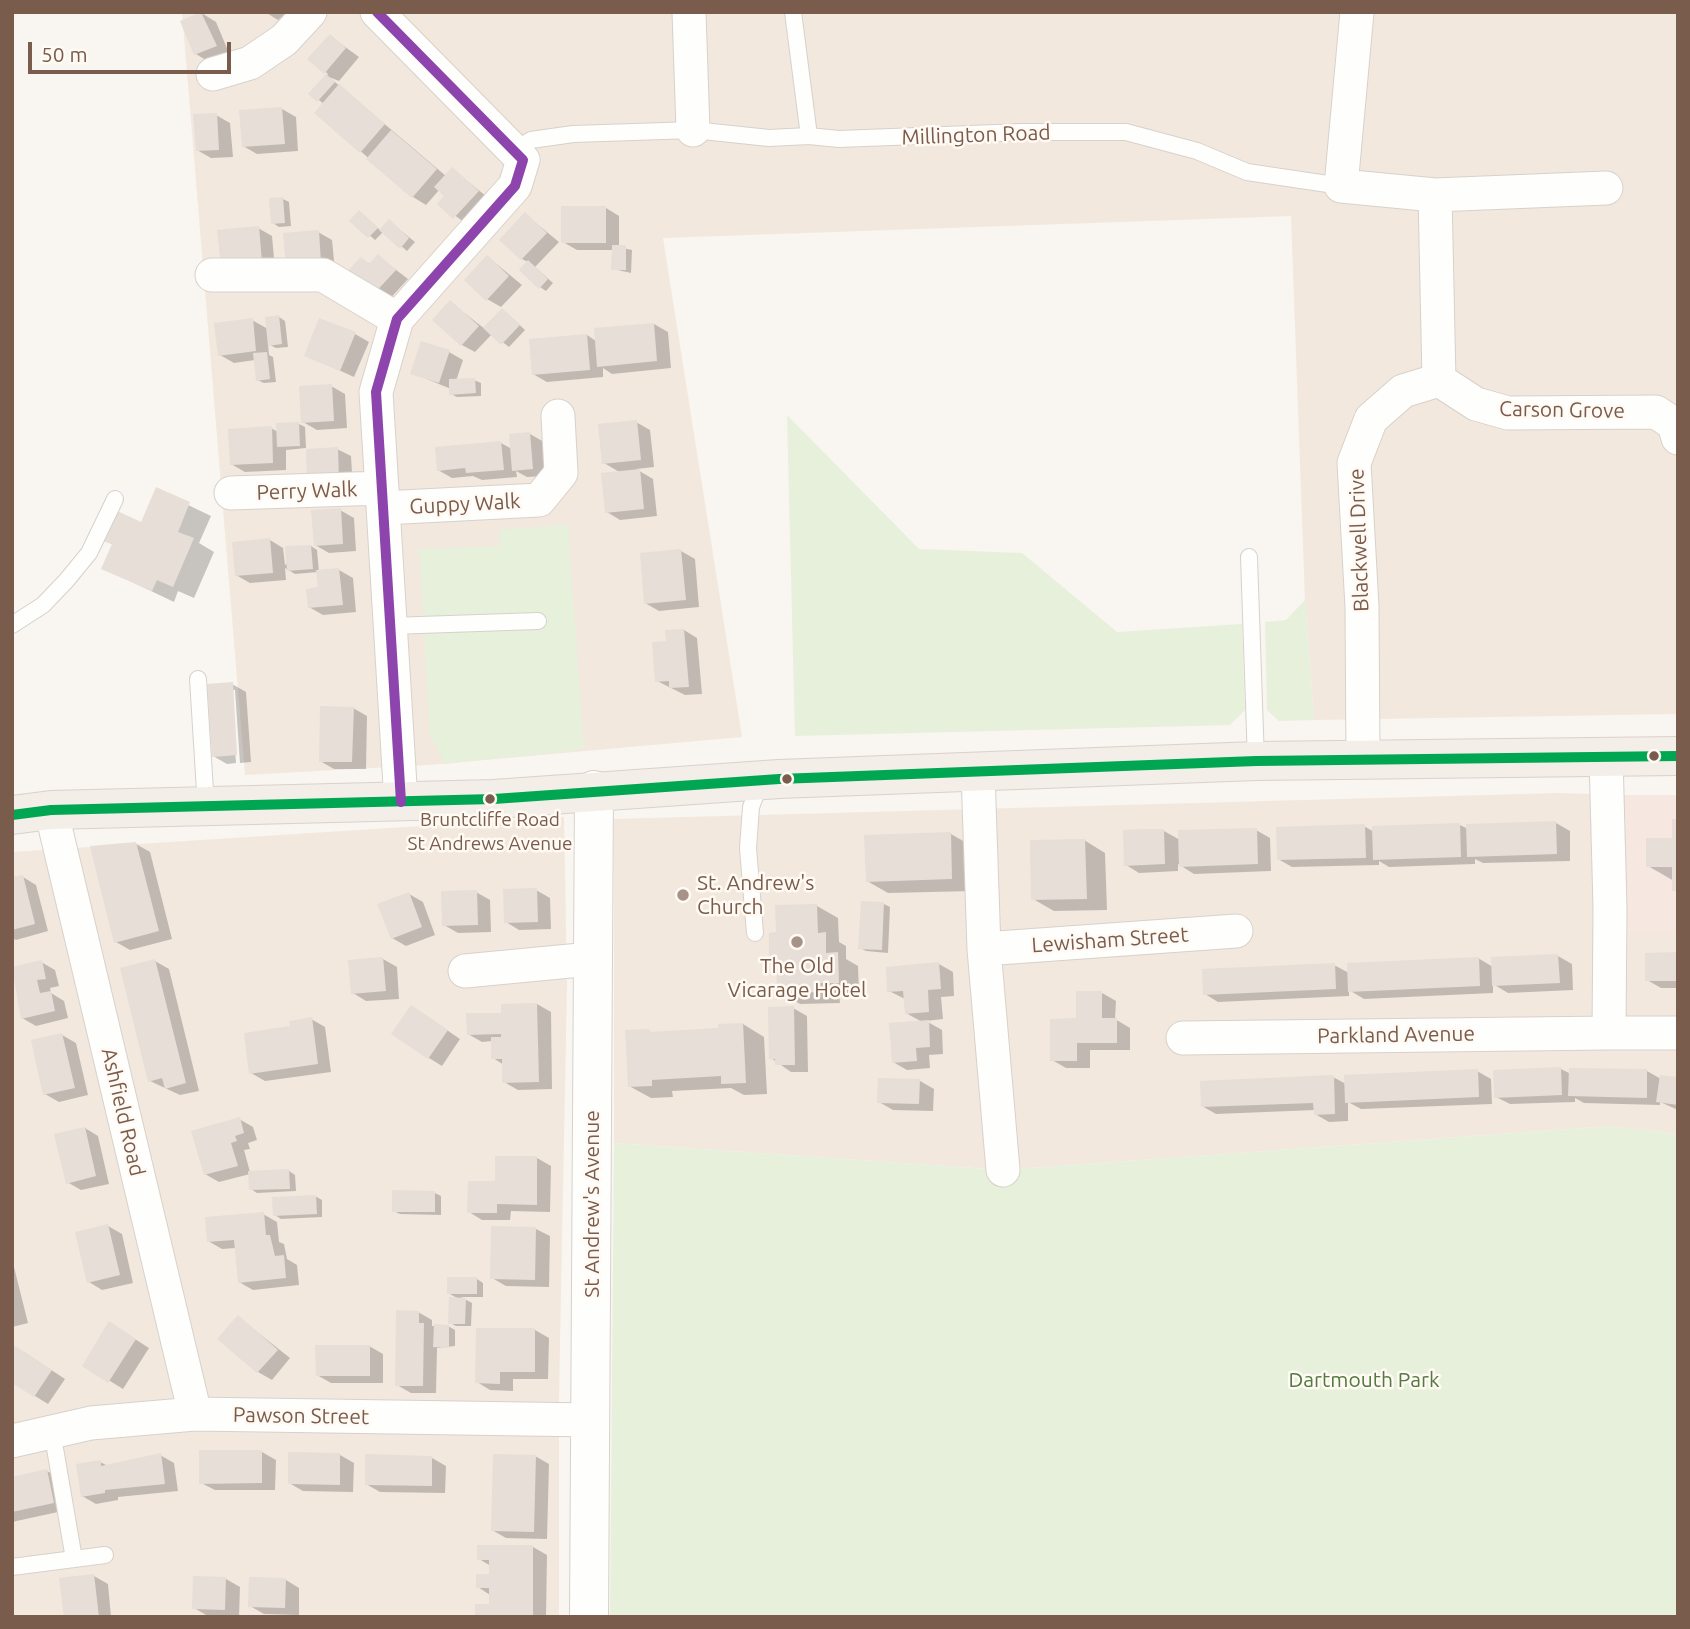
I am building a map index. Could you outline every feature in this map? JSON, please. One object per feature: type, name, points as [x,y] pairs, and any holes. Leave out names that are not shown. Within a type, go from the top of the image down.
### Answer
[{"type":"main road","points":[[12,815],[51,810],[494,799],[761,780],[1256,761],[1678,756]]},
{"type":"street","points":[[213,74],[250,63],[284,40],[310,12]]},
{"type":"street","points":[[377,12],[523,160],[515,186],[397,319],[376,392],[401,802]]},
{"type":"street","points":[[689,12],[693,130]]},
{"type":"street","points":[[1340,186],[1357,12]]},
{"type":"street","name":"Millington Road","points":[[1340,186],[1435,195],[1606,188]]},
{"type":"street","points":[[1435,195],[1439,380]]},
{"type":"street","points":[[212,275],[323,275],[397,319]]},
{"type":"street","name":"Carson Grove","points":[[1439,380],[1476,404],[1508,413],[1656,412],[1674,424],[1678,438]]},
{"type":"street","name":"Blackwell Drive","points":[[1363,760],[1362,607],[1354,463],[1371,419],[1403,391],[1439,380]]},
{"type":"street","name":"Guppy Walk","points":[[383,498],[539,500],[561,473],[558,416]]},
{"type":"street","name":"Perry Walk","points":[[231,493],[383,498]]},
{"type":"street","points":[[1606,756],[1610,908],[1609,1033]]},
{"type":"street","points":[[978,773],[984,949],[1003,1170]]},
{"type":"street","name":"St Andrew's Avenue","points":[[589,1617],[594,790]]},
{"type":"street","name":"Ashfield Road","points":[[51,810],[195,1414]]},
{"type":"street","name":"Lewisham Street","points":[[984,949],[1236,931]]},
{"type":"street","points":[[465,971],[591,959]]},
{"type":"street","name":"Parkland Avenue","points":[[1183,1038],[1678,1033]]},
{"type":"street","name":"Pawson Street","points":[[12,1441],[91,1423],[195,1414],[591,1420]]},
{"type":"lane","points":[[793,12],[809,136]]},
{"type":"lane","name":"Millington Road","points":[[513,151],[531,140],[573,134],[693,130],[769,138],[809,136],[839,139],[1022,132],[1126,132],[1197,151],[1247,172],[1340,186]]},
{"type":"lane","points":[[12,625],[43,605],[66,581],[89,553],[116,499]]},
{"type":"lane","points":[[1249,557],[1256,761]]},
{"type":"lane","points":[[390,626],[538,621]]},
{"type":"lane","points":[[198,679],[206,807]]},
{"type":"lane","points":[[755,933],[748,838],[751,807],[761,780]]},
{"type":"lane","points":[[52,1431],[74,1559]]},
{"type":"lane","points":[[12,1567],[106,1555]]},
{"type":"shaded area","points":[[182,12],[1678,12],[1678,714],[1314,720],[1305,600],[1291,216],[663,238],[742,737],[428,765],[245,775]]},
{"type":"shaded area","points":[[1559,793],[1622,795],[1623,931],[1678,931],[1678,1134],[1611,1126],[1003,1170],[614,1143],[614,819]]},
{"type":"shaded area","points":[[1622,795],[1678,795],[1678,931],[1623,932]]},
{"type":"shaded area","points":[[564,817],[567,984],[559,1395],[559,1617],[12,1617],[12,852]]},
{"type":"green space","points":[[787,415],[919,549],[1022,553],[1117,632],[1242,624],[1245,710],[1230,725],[795,736]]},
{"type":"green space","points":[[568,524],[584,749],[445,764],[430,735],[419,549],[500,546],[499,530]]},
{"type":"green space","points":[[1305,600],[1314,720],[1279,721],[1267,710],[1265,622],[1286,620]]},
{"type":"green space","name":"Dartmouth Park","points":[[1611,1126],[1678,1134],[1678,1617],[610,1617],[614,1143],[1003,1170]]},
{"type":"building","points":[[201,12],[217,46],[194,55],[180,21]]},
{"type":"building","points":[[330,34],[346,48],[324,74],[307,59]]},
{"type":"building","points":[[326,74],[335,82],[317,102],[308,94]]},
{"type":"building","points":[[339,84],[385,124],[360,153],[314,113]]},
{"type":"building","points":[[282,107],[285,144],[242,147],[239,110]]},
{"type":"building","points":[[217,113],[219,150],[196,151],[193,114]]},
{"type":"building","points":[[391,130],[437,169],[412,198],[366,159]]},
{"type":"building","points":[[452,167],[479,191],[453,219],[437,204],[444,196],[434,187]]},
{"type":"building","points":[[283,197],[285,223],[271,224],[269,198]]},
{"type":"building","points":[[561,206],[606,206],[606,243],[561,243]]},
{"type":"building","points":[[359,210],[378,228],[368,238],[349,221]]},
{"type":"building","points":[[525,212],[547,233],[521,260],[499,240]]},
{"type":"building","points":[[389,219],[409,238],[400,249],[379,230]]},
{"type":"building","points":[[259,226],[262,262],[221,266],[217,230]]},
{"type":"building","points":[[319,230],[321,264],[286,267],[283,233]]},
{"type":"building","points":[[612,245],[626,245],[626,270],[611,270]]},
{"type":"building","points":[[378,254],[396,270],[371,297],[346,273],[361,257],[369,264]]},
{"type":"building","points":[[487,255],[509,276],[486,301],[464,280]]},
{"type":"building","points":[[528,260],[548,279],[539,289],[519,270]]},
{"type":"building","points":[[450,300],[479,326],[461,346],[432,320]]},
{"type":"building","points":[[502,308],[520,325],[501,345],[483,328]]},
{"type":"building","points":[[279,315],[282,344],[268,346],[265,317]]},
{"type":"building","points":[[253,318],[256,351],[218,356],[214,323]]},
{"type":"building","points":[[319,318],[356,332],[340,371],[304,356]]},
{"type":"building","points":[[654,323],[657,361],[597,367],[594,328]]},
{"type":"building","points":[[587,334],[590,370],[532,375],[529,339]]},
{"type":"building","points":[[421,341],[450,350],[439,383],[410,374]]},
{"type":"building","points":[[267,352],[270,379],[256,381],[253,353]]},
{"type":"building","points":[[475,378],[476,393],[449,395],[449,379]]},
{"type":"building","points":[[332,384],[334,421],[301,423],[299,386]]},
{"type":"building","points":[[637,420],[641,460],[602,464],[598,424]]},
{"type":"building","points":[[299,422],[300,446],[277,447],[276,423]]},
{"type":"building","points":[[272,426],[273,463],[230,465],[228,429]]},
{"type":"building","points":[[530,432],[533,469],[512,471],[509,434]]},
{"type":"building","points":[[501,441],[504,470],[466,473],[465,468],[437,471],[435,447]]},
{"type":"building","points":[[338,447],[339,482],[307,484],[306,449]]},
{"type":"building","points":[[640,469],[644,509],[605,513],[601,473]]},
{"type":"building","points":[[156,487],[190,502],[178,532],[194,538],[173,587],[157,580],[152,591],[101,569],[112,544],[102,541],[115,510],[141,522]]},
{"type":"building","points":[[341,508],[343,544],[314,546],[311,510]]},
{"type":"building","points":[[270,538],[273,573],[235,576],[232,542]]},
{"type":"building","points":[[311,545],[313,569],[287,571],[285,546]]},
{"type":"building","points":[[681,549],[686,600],[644,604],[640,553]]},
{"type":"building","points":[[339,568],[343,605],[308,608],[306,589],[318,587],[316,570]]},
{"type":"building","points":[[684,629],[689,687],[669,688],[669,681],[655,682],[652,642],[666,641],[665,630]]},
{"type":"building","points":[[233,682],[237,755],[212,757],[207,684]]},
{"type":"building","points":[[320,706],[354,707],[352,762],[319,762]]},
{"type":"building","points":[[1672,819],[1678,819],[1678,891],[1672,891],[1672,867],[1646,867],[1646,838],[1672,838]]},
{"type":"building","points":[[1556,821],[1557,854],[1467,857],[1466,824]]},
{"type":"building","points":[[1460,823],[1461,857],[1373,860],[1372,826]]},
{"type":"building","points":[[1365,824],[1366,858],[1277,860],[1276,827]]},
{"type":"building","points":[[1257,828],[1258,864],[1179,867],[1178,830]]},
{"type":"building","points":[[1164,829],[1165,864],[1124,866],[1123,830]]},
{"type":"building","points":[[951,832],[952,879],[866,882],[864,835]]},
{"type":"building","points":[[1085,839],[1087,899],[1031,900],[1030,840]]},
{"type":"building","points":[[136,842],[159,931],[114,943],[90,846]]},
{"type":"building","points":[[23,875],[35,924],[12,930],[12,877]]},
{"type":"building","points":[[537,888],[538,922],[504,923],[503,889]]},
{"type":"building","points":[[477,890],[478,925],[442,926],[441,891]]},
{"type":"building","points":[[409,892],[422,927],[391,939],[377,904]]},
{"type":"building","points":[[861,901],[884,902],[882,950],[858,949]]},
{"type":"building","name":"The Old Vicarage Hotel","points":[[817,904],[818,933],[826,932],[826,953],[838,952],[839,983],[819,983],[819,992],[777,993],[776,957],[769,957],[769,933],[776,932],[775,905]]},
{"type":"building","points":[[1678,952],[1678,981],[1645,981],[1645,953]]},
{"type":"building","points":[[1558,954],[1560,983],[1492,986],[1491,957]]},
{"type":"building","points":[[383,957],[386,991],[351,994],[348,960]]},
{"type":"building","points":[[1479,957],[1480,986],[1348,992],[1347,963]]},
{"type":"building","points":[[155,959],[186,1083],[165,1089],[162,1078],[148,1082],[120,968]]},
{"type":"building","points":[[42,960],[46,979],[37,980],[40,993],[51,991],[55,1011],[21,1019],[12,967]]},
{"type":"building","points":[[939,962],[941,989],[928,990],[929,1012],[905,1014],[903,991],[887,992],[886,967]]},
{"type":"building","points":[[1335,963],[1336,989],[1203,995],[1202,969]]},
{"type":"building","points":[[1076,991],[1102,991],[1102,1018],[1117,1018],[1117,1043],[1077,1043],[1077,1061],[1050,1061],[1050,1019],[1076,1018]]},
{"type":"building","points":[[537,1003],[539,1082],[502,1083],[502,1059],[491,1059],[491,1037],[501,1037],[501,1034],[467,1035],[466,1013],[501,1013],[501,1004]]},
{"type":"building","points":[[411,1005],[448,1030],[428,1059],[391,1034]]},
{"type":"building","points":[[794,1006],[795,1065],[775,1065],[775,1059],[769,1059],[768,1007]]},
{"type":"building","points":[[312,1017],[318,1064],[249,1074],[244,1033],[290,1026],[289,1021]]},
{"type":"building","points":[[929,1020],[930,1047],[916,1048],[917,1061],[892,1063],[889,1023]]},
{"type":"building","points":[[743,1023],[746,1083],[721,1084],[721,1076],[652,1080],[652,1086],[628,1087],[625,1030],[649,1029],[650,1032],[718,1028],[718,1024]]},
{"type":"building","points":[[62,1033],[75,1088],[43,1095],[31,1040]]},
{"type":"building","points":[[1561,1067],[1562,1095],[1494,1098],[1493,1070]]},
{"type":"building","points":[[1569,1068],[1647,1069],[1647,1098],[1568,1096]]},
{"type":"building","points":[[1478,1069],[1479,1097],[1345,1103],[1344,1075]]},
{"type":"building","points":[[1334,1075],[1335,1114],[1314,1115],[1313,1103],[1201,1107],[1200,1081]]},
{"type":"building","points":[[1660,1075],[1678,1077],[1678,1105],[1656,1102]]},
{"type":"building","points":[[878,1078],[920,1079],[919,1104],[877,1103]]},
{"type":"building","points":[[240,1117],[244,1133],[235,1136],[237,1141],[231,1143],[238,1166],[204,1175],[191,1131]]},
{"type":"building","points":[[85,1127],[96,1176],[66,1184],[54,1134]]},
{"type":"building","points":[[495,1156],[537,1156],[537,1205],[497,1204],[497,1213],[467,1213],[468,1181],[495,1181]]},
{"type":"building","points":[[289,1169],[290,1189],[249,1190],[248,1171]]},
{"type":"building","points":[[392,1190],[435,1191],[435,1212],[392,1212]]},
{"type":"building","points":[[316,1195],[317,1214],[273,1216],[272,1197]]},
{"type":"building","points":[[264,1212],[266,1235],[270,1235],[275,1256],[284,1255],[286,1278],[238,1283],[234,1240],[207,1242],[205,1217]]},
{"type":"building","points":[[108,1224],[120,1275],[87,1283],[75,1232]]},
{"type":"building","points":[[491,1226],[536,1227],[535,1280],[490,1279]]},
{"type":"building","points":[[447,1277],[477,1277],[477,1294],[447,1294]]},
{"type":"building","points":[[449,1297],[466,1298],[465,1324],[448,1324]]},
{"type":"building","points":[[396,1310],[419,1311],[419,1323],[424,1323],[423,1386],[395,1386]]},
{"type":"building","points":[[238,1315],[278,1350],[257,1373],[217,1339]]},
{"type":"building","points":[[109,1321],[136,1339],[108,1383],[82,1366]]},
{"type":"building","points":[[434,1324],[449,1325],[449,1348],[433,1347]]},
{"type":"building","points":[[476,1328],[535,1328],[535,1372],[500,1372],[500,1384],[475,1383]]},
{"type":"building","points":[[12,1344],[52,1370],[34,1397],[12,1383]]},
{"type":"building","points":[[315,1345],[370,1345],[370,1376],[316,1376]]},
{"type":"building","points":[[199,1450],[262,1450],[262,1483],[199,1484]]},
{"type":"building","points":[[288,1452],[340,1453],[340,1485],[288,1484]]},
{"type":"building","points":[[161,1453],[165,1484],[105,1490],[105,1493],[81,1497],[76,1464],[101,1460],[101,1466]]},
{"type":"building","points":[[365,1454],[432,1456],[432,1486],[365,1485]]},
{"type":"building","points":[[493,1454],[536,1455],[534,1532],[491,1531]]},
{"type":"building","points":[[47,1469],[54,1503],[12,1512],[12,1477]]},
{"type":"building","points":[[477,1545],[533,1545],[533,1617],[475,1617],[475,1604],[489,1604],[489,1588],[476,1588],[476,1574],[489,1574],[489,1560],[477,1560]]},
{"type":"building","points":[[94,1574],[99,1617],[64,1617],[59,1578]]},
{"type":"building","points":[[193,1576],[226,1577],[225,1610],[192,1609]]},
{"type":"building","points":[[249,1577],[286,1578],[285,1608],[248,1607]]},
{"type":"transit line","points":[[377,12],[523,160],[515,186],[397,319],[376,392],[401,802]]},
{"type":"transit line","points":[[12,815],[51,810],[494,799],[779,779],[1256,761],[1678,756]]},
{"type":"place","name":"Bruntcliffe Road St Andrews Avenue","points":[[490,799]]},
{"type":"place","name":"St. Andrew's Church","points":[[683,895]]},
{"type":"place","name":"The Old Vicarage Hotel","points":[[797,942]]}]
